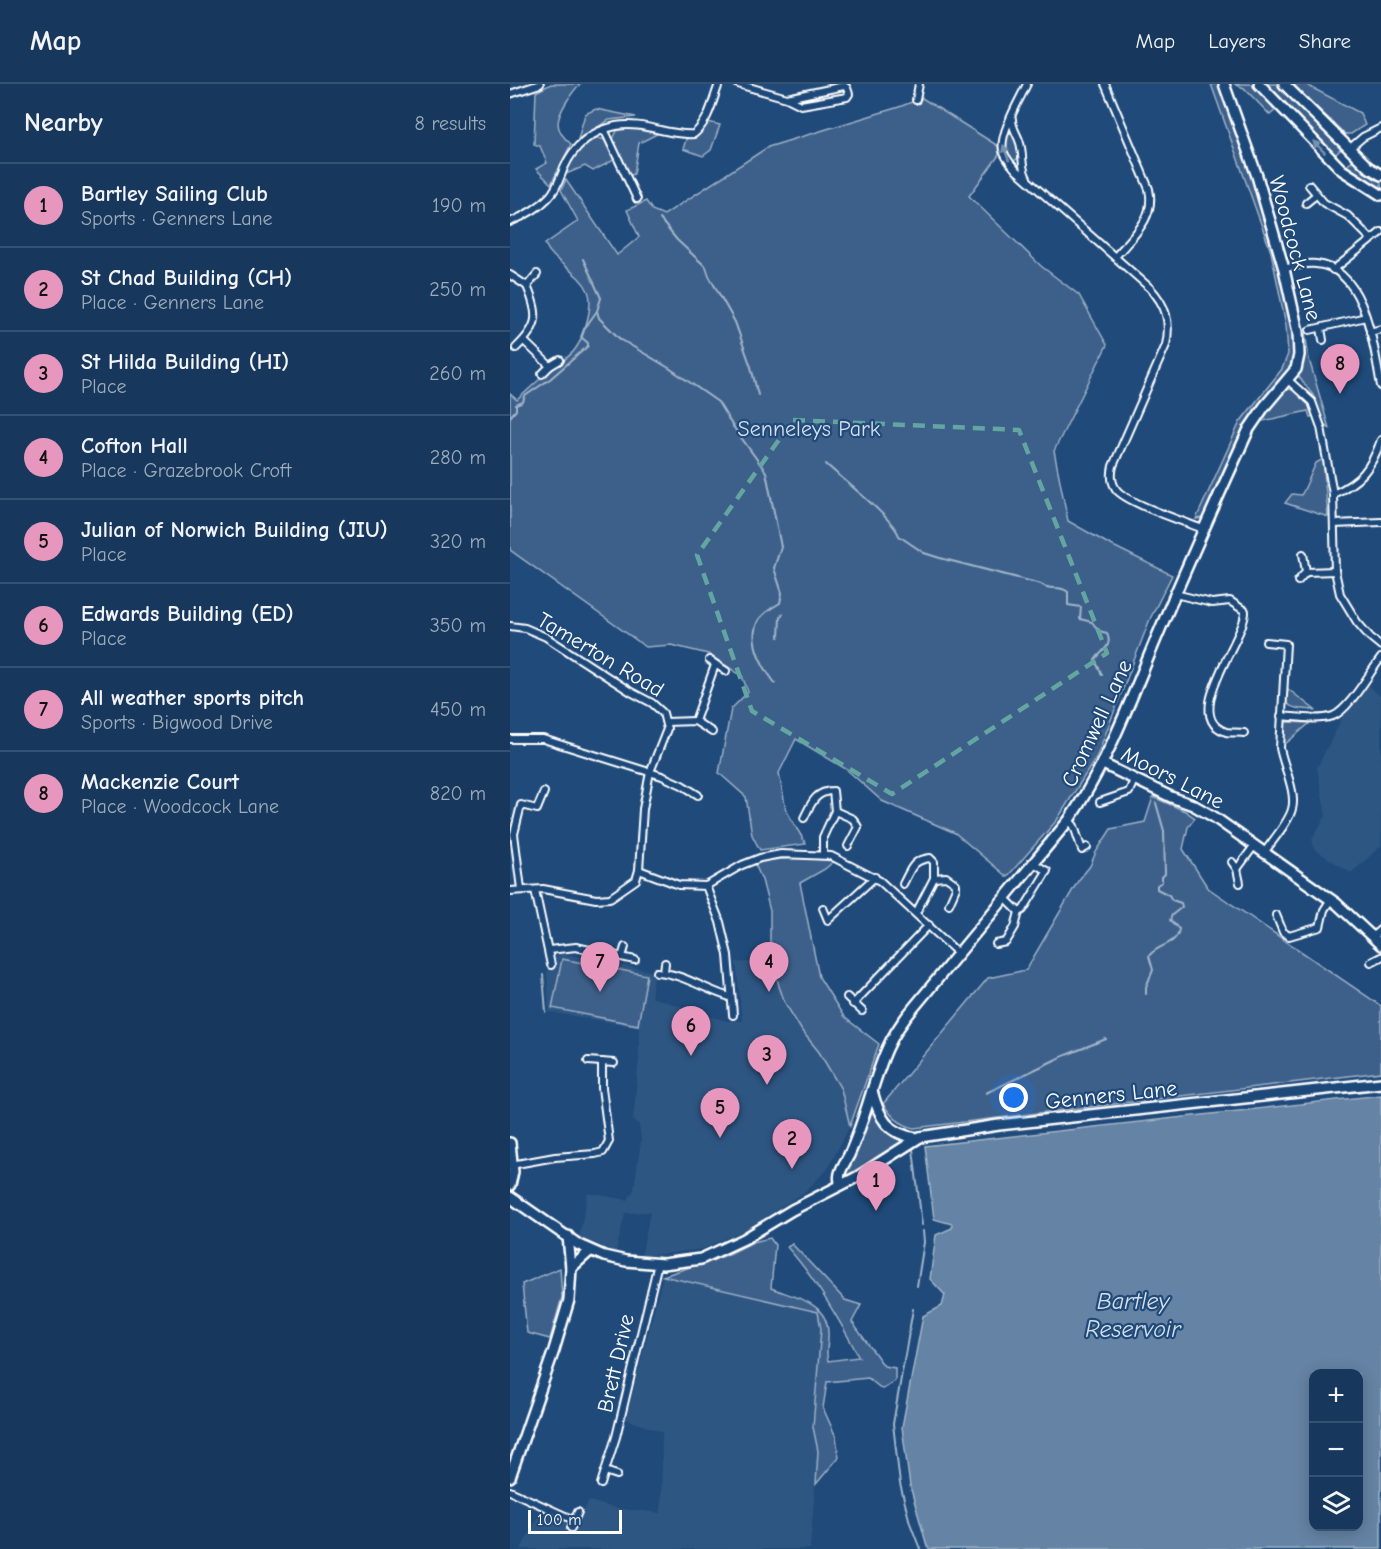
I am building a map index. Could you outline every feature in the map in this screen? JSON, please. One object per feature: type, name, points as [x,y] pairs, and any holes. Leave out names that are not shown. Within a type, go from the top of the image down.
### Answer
[{"type":"street","points":[[510,94],[540,84]]},
{"type":"street","points":[[510,222],[526,215],[550,196],[580,144],[586,138],[604,129],[626,124],[641,124],[675,134],[694,134],[702,127],[708,116],[718,84]]},
{"type":"street","points":[[738,84],[787,98],[801,105],[829,102],[847,97],[849,94],[844,86],[787,98]]},
{"type":"street","points":[[916,100],[919,84]]},
{"type":"street","points":[[1027,84],[1003,136],[1003,153],[1016,170],[1116,256],[1158,297],[1164,306],[1169,326],[1166,345],[1113,466],[1111,476],[1113,484],[1123,497],[1203,529]]},
{"type":"street","points":[[1105,84],[1151,198],[1149,214],[1116,256]]},
{"type":"street","name":"Woodcock Lane","points":[[1225,84],[1257,176],[1284,269],[1298,332],[1298,363],[1288,380]]},
{"type":"street","points":[[1259,84],[1336,164],[1357,181],[1381,195]]},
{"type":"street","points":[[1284,84],[1368,167],[1381,175]]},
{"type":"street","points":[[1012,118],[1013,128],[1021,144],[1022,168],[1029,181]]},
{"type":"street","points":[[1336,164],[1363,137],[1381,128]]},
{"type":"street","points":[[604,129],[637,199]]},
{"type":"street","points":[[1309,185],[1324,203],[1348,216],[1371,239]]},
{"type":"street","points":[[1306,202],[1316,195]]},
{"type":"street","points":[[1333,270],[1381,232]]},
{"type":"street","points":[[1284,269],[1317,264],[1344,276],[1360,301],[1366,317],[1381,386]]},
{"type":"street","points":[[527,286],[537,274]]},
{"type":"street","points":[[510,275],[527,286],[537,314],[535,324],[524,341],[516,348]]},
{"type":"street","points":[[1310,330],[1366,317]]},
{"type":"street","points":[[1321,328],[1323,340]]},
{"type":"street","points":[[1370,332],[1381,329]]},
{"type":"street","points":[[524,341],[550,366]]},
{"type":"street","points":[[542,374],[560,360]]},
{"type":"street","points":[[1288,380],[1312,402],[1320,427],[1332,494],[1335,571],[1340,594],[1348,609],[1370,637],[1381,646]]},
{"type":"street","name":"Cromwell Lane","points":[[841,1185],[839,1180],[841,1170],[853,1146],[887,1049],[902,1023],[1035,864],[1088,793],[1103,764],[1203,529],[1249,429],[1288,380]]},
{"type":"street","points":[[1332,494],[1348,487],[1360,478],[1376,455],[1381,440]]},
{"type":"street","points":[[1334,524],[1381,522]]},
{"type":"street","points":[[1298,582],[1306,572],[1304,554]]},
{"type":"street","points":[[1306,572],[1335,571]]},
{"type":"street","points":[[1175,594],[1212,603],[1235,602],[1245,611],[1243,623],[1222,665],[1209,704],[1209,713],[1217,726],[1224,731],[1244,733]]},
{"type":"street","name":"Tamerton Road","points":[[510,626],[525,628],[546,637],[652,703],[663,713],[666,722]]},
{"type":"street","points":[[1264,854],[1293,806],[1292,793],[1280,748],[1286,644],[1266,642]]},
{"type":"street","points":[[1281,716],[1317,718],[1338,713],[1346,706],[1381,658]]},
{"type":"street","points":[[708,660],[726,671]]},
{"type":"street","points":[[695,721],[715,665]]},
{"type":"street","points":[[510,891],[543,889],[596,899],[610,898],[636,880],[639,870],[643,809],[650,772],[667,729],[666,722],[695,721],[712,732]]},
{"type":"street","points":[[510,739],[543,739],[650,772],[689,788],[698,795]]},
{"type":"street","name":"Moors Lane","points":[[1103,764],[1193,805],[1331,899],[1381,945]]},
{"type":"street","points":[[1100,802],[1129,792],[1134,780]]},
{"type":"street","points":[[689,788],[693,782]]},
{"type":"street","points":[[804,818],[812,800],[819,793],[833,791],[835,811],[822,837],[823,855]]},
{"type":"street","points":[[521,889],[514,834],[521,805],[537,809],[543,792]]},
{"type":"street","points":[[835,811],[854,819],[858,827],[848,846]]},
{"type":"street","points":[[1070,820],[1082,850],[1087,847]]},
{"type":"street","points":[[1237,869],[1254,846]]},
{"type":"street","points":[[639,870],[679,885],[706,886],[741,865],[760,858],[781,854],[823,855],[848,863],[875,877],[959,954]]},
{"type":"street","points":[[903,884],[913,864],[920,859],[930,858],[934,862],[933,878],[916,913]]},
{"type":"street","points":[[1232,862],[1237,869],[1240,883]]},
{"type":"street","points":[[996,944],[1006,942],[1015,927],[1019,912],[1030,900],[1047,872],[1035,864]]},
{"type":"street","points":[[823,908],[828,920],[875,877]]},
{"type":"street","points":[[933,878],[946,877],[956,884],[948,904]]},
{"type":"street","points":[[706,886],[720,922],[728,955],[733,1015]]},
{"type":"street","points":[[535,890],[551,965]]},
{"type":"street","points":[[1005,898],[1019,912]]},
{"type":"street","points":[[1276,915],[1283,932],[1289,936],[1320,927],[1324,910],[1331,899]]},
{"type":"street","points":[[853,1004],[929,926]]},
{"type":"street","points":[[1373,936],[1381,929]]},
{"type":"street","points":[[549,950],[576,947],[635,960]]},
{"type":"street","points":[[622,957],[625,947]]},
{"type":"street","points":[[1371,962],[1381,957]]},
{"type":"street","points":[[665,963],[661,972],[688,979],[712,992],[730,998]]},
{"type":"street","points":[[847,997],[862,1011]]},
{"type":"street","points":[[588,1061],[614,1063]]},
{"type":"street","points":[[510,1166],[555,1157],[603,1152],[609,1141],[602,1088],[602,1062]]},
{"type":"street","name":"Genners Lane","points":[[511,1199],[591,1251],[626,1261],[658,1263],[701,1259],[744,1239],[792,1210],[858,1177],[917,1138],[999,1125],[1381,1083]]},
{"type":"street","points":[[872,1091],[886,1125],[917,1138]]},
{"type":"street","points":[[510,1143],[510,1166],[513,1172],[510,1185]]},
{"type":"street","points":[[510,1477],[569,1300],[571,1268],[568,1236]]},
{"type":"street","points":[[571,1268],[591,1251]]},
{"type":"street","name":"Brett Drive","points":[[601,1484],[616,1437],[658,1263]]},
{"type":"street","points":[[605,1472],[617,1476]]},
{"type":"street","points":[[510,1491],[574,1520]]},
{"type":"street","points":[[571,1528],[578,1512]]},
{"type":"highlighted area","points":[[793,420],[1019,430],[1107,653],[892,794],[752,711],[697,555]]},
{"type":"shaded area","points":[[1368,685],[1381,697],[1381,846],[1351,873],[1314,849],[1312,838],[1326,816],[1317,768],[1342,718]]},
{"type":"shaded area","points":[[560,953],[650,971],[654,975],[651,997],[726,1021],[742,1021],[736,962],[773,963],[779,986],[802,1031],[819,1052],[841,1089],[850,1126],[827,1170],[803,1193],[745,1230],[702,1249],[641,1257],[650,1212],[625,1213],[616,1252],[579,1237],[588,1193],[628,1200],[634,1189],[641,1141],[639,1125],[633,1120],[639,1058],[639,1027],[549,1012],[547,966]]},
{"type":"shaded area","points":[[663,1276],[818,1312],[821,1329],[813,1427],[818,1451],[810,1549],[521,1549],[541,1510],[576,1526],[589,1501],[614,1508],[661,1513],[662,1432],[626,1419]]},
{"type":"green space","points":[[551,84],[580,84],[566,102],[559,118],[558,126],[571,144],[551,184],[536,169],[547,163],[540,146],[534,144],[536,92]]},
{"type":"green space","points":[[1211,84],[1222,84],[1276,249],[1295,335],[1293,364],[1290,371],[1279,384],[1204,518],[1196,519],[1240,422],[1282,369],[1288,354],[1286,325],[1271,252]]},
{"type":"green space","points":[[1234,84],[1254,84],[1277,109],[1270,115],[1244,88]]},
{"type":"green space","points":[[1265,84],[1277,84],[1342,148],[1333,154]]},
{"type":"green space","points":[[1292,84],[1305,84],[1360,113],[1365,125],[1351,134],[1345,134]]},
{"type":"green space","name":"Senneleys Park","points":[[922,98],[998,146],[999,155],[969,196],[1041,266],[1079,295],[1107,345],[1054,451],[1068,521],[1172,575],[1150,619],[1097,756],[1057,820],[1007,877],[955,833],[882,801],[846,769],[796,739],[779,773],[786,810],[806,844],[760,850],[752,835],[746,797],[719,773],[731,709],[748,692],[742,676],[708,654],[671,645],[646,647],[510,550],[510,394],[517,400],[570,355],[582,336],[589,312],[590,297],[584,284],[554,257],[545,244],[578,221],[561,190],[566,180],[617,255],[639,237],[627,210],[646,201],[652,210],[664,215],[768,147]]},
{"type":"green space","points":[[596,109],[636,117],[609,120],[578,139],[585,114]]},
{"type":"green space","points":[[708,122],[720,125],[711,150],[703,156],[683,149],[686,139],[696,136]]},
{"type":"green space","points":[[626,128],[641,128],[659,133],[639,143],[634,174],[628,176],[612,141],[617,131]]},
{"type":"green space","points":[[1011,133],[1017,141],[1019,157],[1013,162],[1005,153],[1004,137]]},
{"type":"green space","points":[[595,137],[605,140],[614,160],[593,171],[585,166],[566,174],[569,164],[577,153]]},
{"type":"green space","points":[[1354,159],[1381,178],[1381,191],[1346,167]]},
{"type":"green space","points":[[1305,332],[1309,359],[1329,428],[1322,422],[1313,395],[1299,377]]},
{"type":"green space","points":[[1290,389],[1305,399],[1314,416],[1310,417],[1308,411],[1263,421],[1261,419],[1281,392]]},
{"type":"green space","points":[[1323,459],[1328,517],[1285,503],[1292,494],[1301,495],[1316,463]]},
{"type":"green space","points":[[1288,689],[1315,710],[1296,708],[1286,703]]},
{"type":"green space","points":[[1285,723],[1310,723],[1284,745]]},
{"type":"green space","points":[[1153,797],[1195,818],[1188,827],[1183,849],[1208,888],[1381,1006],[1381,1072],[914,1128],[896,1119],[883,1104],[988,978],[1026,970],[1111,829],[1145,822]]},
{"type":"green space","points":[[804,858],[834,861],[825,869],[800,883],[819,977],[844,1017],[879,1044],[850,1126],[841,1089],[785,1003],[770,951],[770,911],[762,880],[755,864],[766,860]]},
{"type":"green space","points":[[562,959],[647,975],[638,1025],[552,1008]]},
{"type":"green space","points":[[871,1111],[908,1141],[855,1175],[846,1178],[844,1173],[868,1113]]},
{"type":"green space","points":[[770,1238],[775,1245],[771,1288],[807,1302],[822,1313],[828,1332],[828,1361],[859,1357],[808,1272],[787,1247],[792,1244],[845,1300],[861,1305],[852,1322],[884,1366],[895,1368],[895,1381],[882,1389],[868,1378],[827,1382],[823,1408],[836,1437],[839,1457],[816,1484],[818,1451],[813,1427],[821,1329],[818,1312],[663,1276],[727,1255],[753,1242]]},
{"type":"green space","points":[[560,1268],[562,1297],[550,1339],[527,1333],[522,1284]]},
{"type":"water","name":"Bartley Reservoir","points":[[1381,1095],[1381,1549],[930,1549],[927,1546],[910,1486],[902,1427],[923,1316],[942,1306],[945,1295],[930,1279],[936,1235],[952,1228],[952,1224],[934,1219],[925,1146]]},
{"type":"waterway","points":[[660,219],[677,240],[706,267],[735,322],[758,395]]},
{"type":"waterway","points":[[583,259],[601,298],[597,311],[599,318],[620,339],[669,368],[718,402],[766,472],[781,547],[774,568],[782,593],[780,603],[758,621],[754,637],[761,662],[775,683]]},
{"type":"waterway","points":[[510,417],[516,410],[516,405],[523,402],[525,396],[550,379],[588,346],[588,343],[581,337],[597,311]]},
{"type":"waterway","points":[[826,464],[878,510],[899,536],[924,553],[1068,592],[1068,605],[1081,607],[1080,619],[1092,622],[1099,631],[1107,633],[1108,645],[1095,660],[1102,675]]},
{"type":"waterway","points":[[779,637],[780,617],[783,614]]},
{"type":"waterway","points":[[1146,994],[1146,987],[1153,970],[1149,956],[1175,939],[1179,929],[1170,920],[1172,915],[1182,907],[1181,903],[1172,900],[1169,895],[1157,889],[1157,885],[1162,882],[1165,874],[1164,831],[1156,803]]},
{"type":"waterway","points":[[543,975],[546,1012]]},
{"type":"waterway","points":[[986,1093],[1061,1057],[1106,1039]]},
{"type":"waterway","points":[[913,1149],[922,1225]]},
{"type":"waterway","points":[[917,1286],[924,1242],[923,1231]]},
{"type":"waterway","points":[[913,1309],[893,1424],[900,1484],[910,1523],[920,1549]]},
{"type":"place","name":"Mackenzie Court","points":[[1340,394]]},
{"type":"place","name":"All weather sports pitch","points":[[600,992]]},
{"type":"place","name":"Cofton Hall","points":[[769,992]]},
{"type":"place","name":"Edwards Building (ED)","points":[[691,1056]]},
{"type":"place","name":"St Hilda Building (HI)","points":[[767,1085]]},
{"type":"place","name":"Julian of Norwich Building (JIU)","points":[[720,1138]]},
{"type":"place","name":"St Chad Building (CH)","points":[[792,1169]]},
{"type":"place","name":"Bartley Sailing Club","points":[[876,1211]]}]
